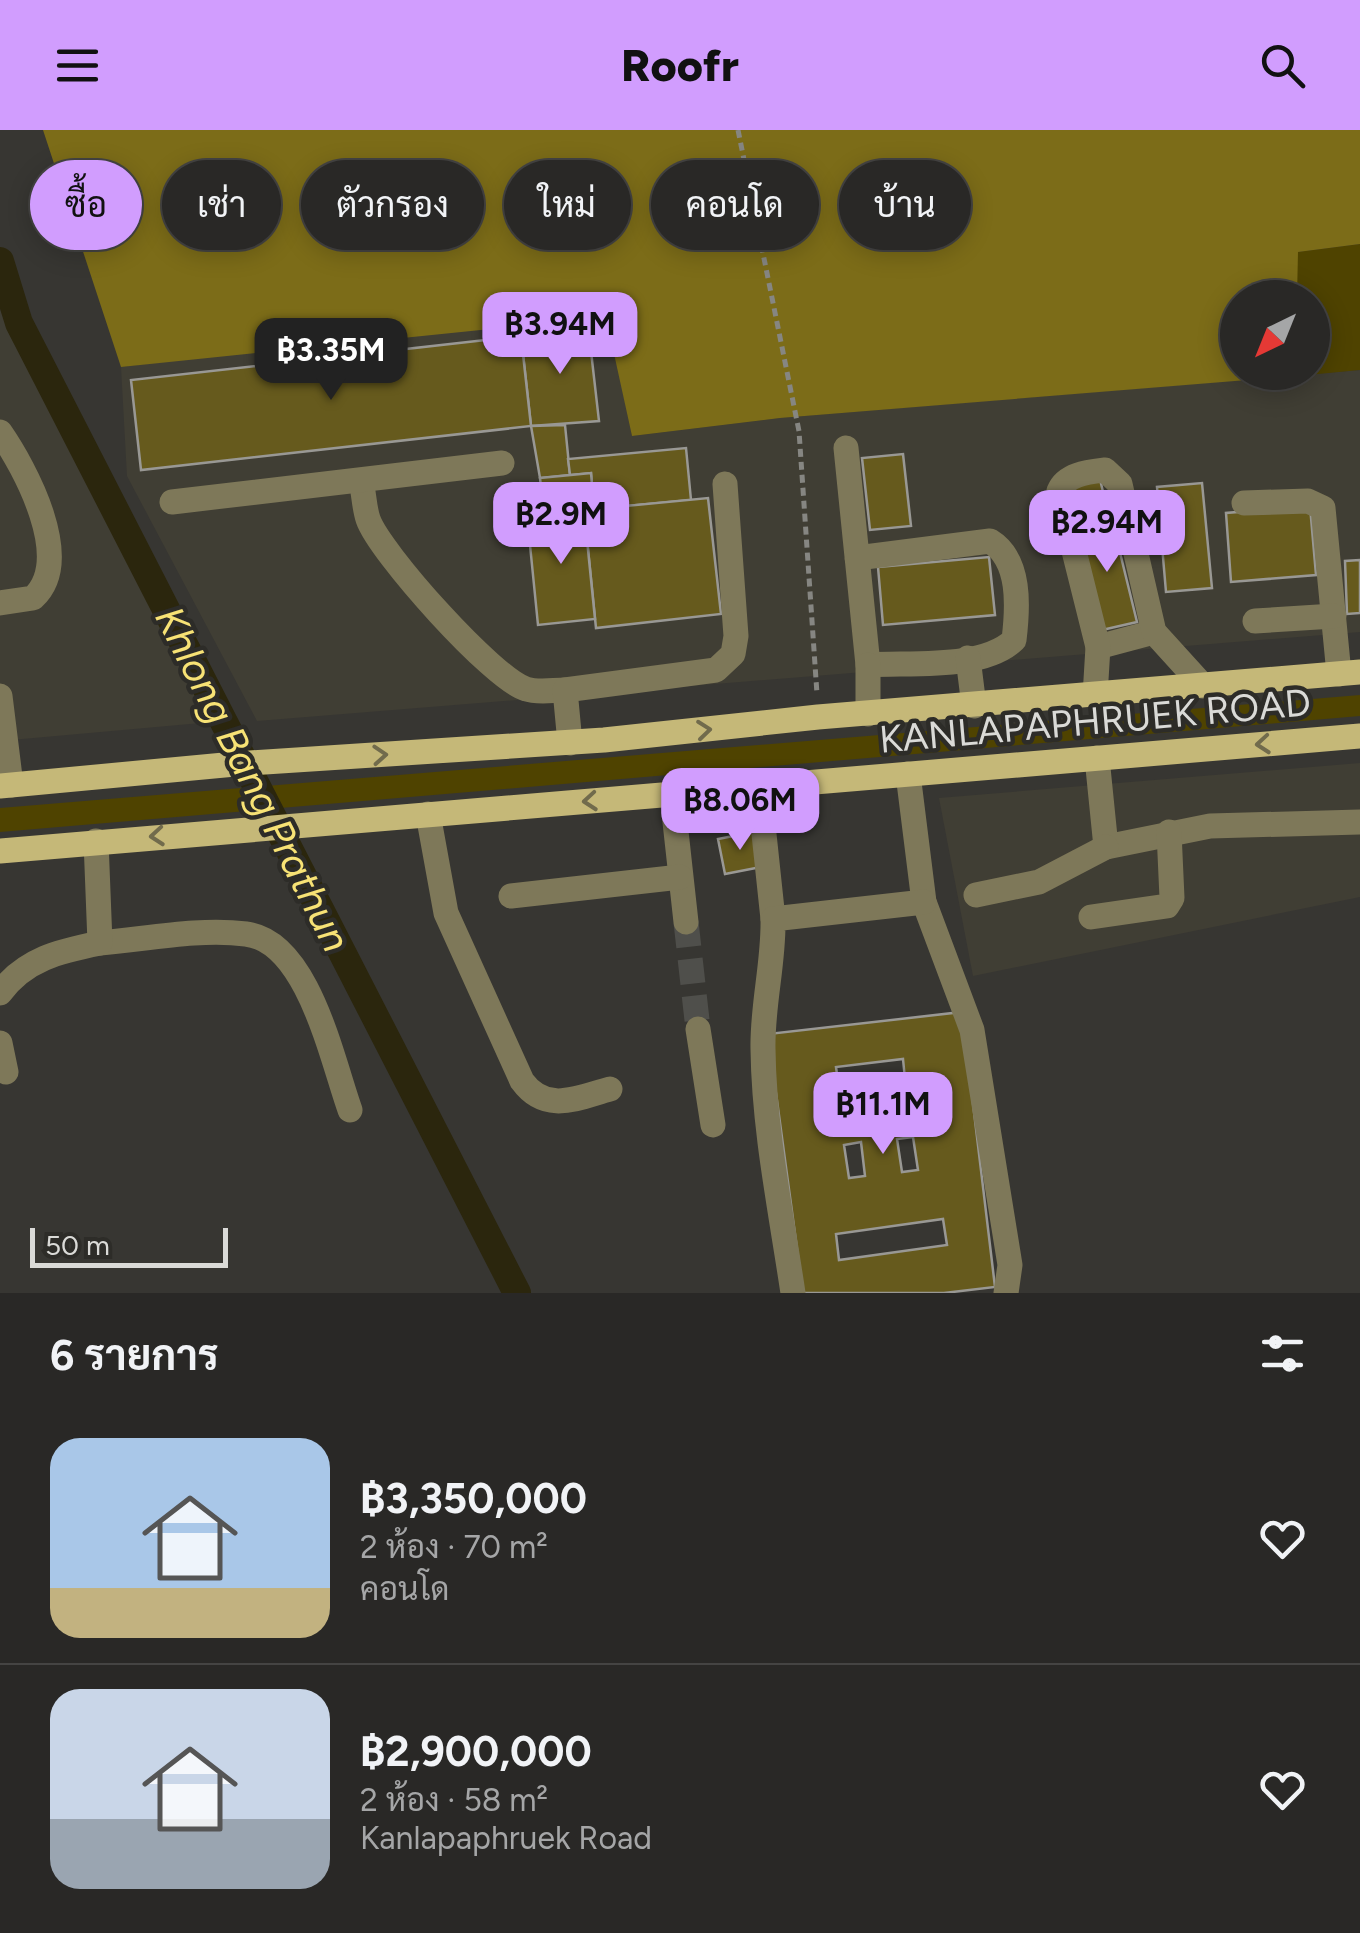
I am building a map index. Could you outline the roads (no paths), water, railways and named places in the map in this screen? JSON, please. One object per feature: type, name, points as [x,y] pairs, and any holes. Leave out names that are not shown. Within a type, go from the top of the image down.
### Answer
[{"type":"main road","name":"KANLAPAPHRUEK ROAD","points":[[6,785],[235,764],[570,742],[818,717],[1350,673]]},
{"type":"main road","name":"KANLAPAPHRUEK ROAD","points":[[0,851],[1360,736]]},
{"type":"lane","points":[[0,432],[37,500],[48,571],[46,583],[33,598],[0,603]]},
{"type":"lane","points":[[846,448],[868,665],[868,714]]},
{"type":"lane","points":[[172,502],[502,463]]},
{"type":"lane","points":[[1095,696],[1098,647],[1060,500],[1062,484],[1069,478],[1105,470],[1120,484],[1154,632],[1203,686]]},
{"type":"lane","points":[[362,480],[368,521],[412,582],[510,682],[529,690],[565,690],[716,670],[734,654],[725,484]]},
{"type":"lane","points":[[1244,503],[1308,501],[1322,508],[1334,616],[1350,673]]},
{"type":"lane","points":[[858,558],[990,541],[1002,548],[1013,572],[1014,640],[1003,650],[968,658],[868,665]]},
{"type":"lane","points":[[1255,621],[1334,616]]},
{"type":"lane","points":[[1098,647],[1154,632]]},
{"type":"lane","points":[[968,658],[974,706]]},
{"type":"lane","points":[[565,690],[570,742]]},
{"type":"lane","points":[[1,705],[6,785]]},
{"type":"lane","points":[[1097,758],[1106,847]]},
{"type":"lane","points":[[908,774],[924,902],[972,1030],[1010,1265],[1006,1293]]},
{"type":"lane","points":[[759,787],[774,958],[763,1018],[764,1065],[793,1293]]},
{"type":"lane","points":[[672,795],[686,922]]},
{"type":"lane","points":[[428,814],[446,913],[522,1082],[544,1102],[559,1103],[610,1089]]},
{"type":"lane","points":[[976,895],[1039,882],[1106,847],[1169,832],[1251,822],[1360,822]]},
{"type":"lane","points":[[1091,917],[1168,906],[1172,898],[1169,832]]},
{"type":"lane","points":[[96,842],[100,943]]},
{"type":"lane","points":[[511,896],[680,877]]},
{"type":"lane","points":[[773,919],[924,902]]},
{"type":"lane","points":[[0,994],[23,969],[56,951],[100,943],[249,934],[291,959],[309,994],[350,1110]]},
{"type":"lane","points":[[698,1029],[713,1125]]},
{"type":"lane","points":[[0,1042],[6,1072]]},
{"type":"waterway","name":"Khlong Bang Prathun","points":[[0,261],[19,323],[517,1293]]},
{"type":"tunnel","points":[[686,922],[698,1029]]}]
